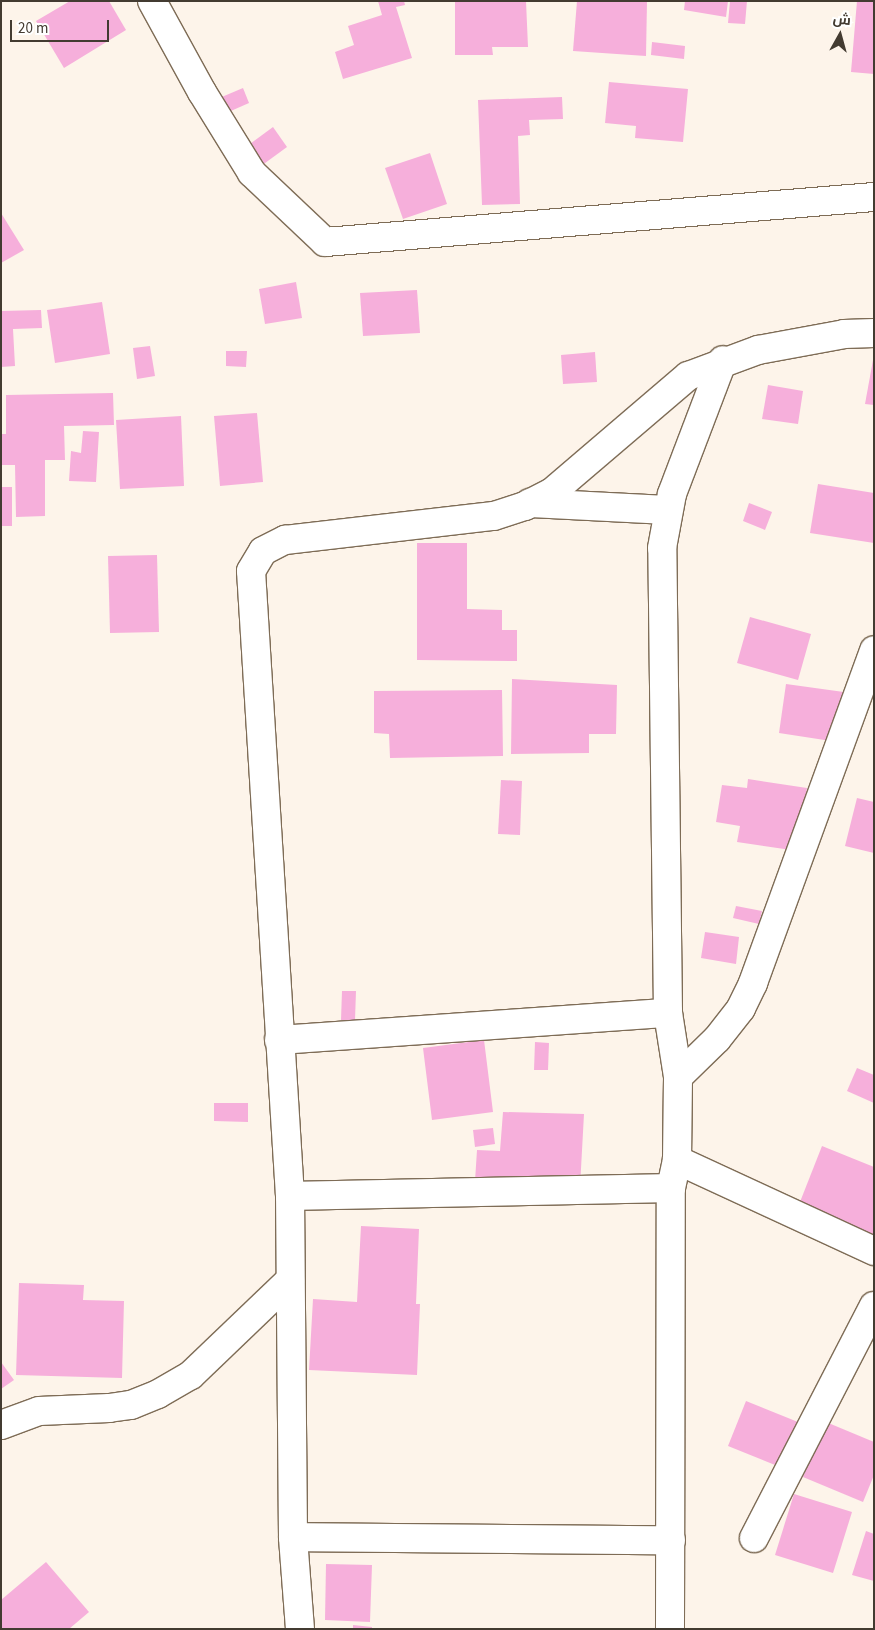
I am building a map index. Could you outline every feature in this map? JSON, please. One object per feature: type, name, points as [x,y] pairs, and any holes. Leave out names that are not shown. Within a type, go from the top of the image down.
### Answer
[{"type":"street","points":[[152,1],[202,92],[252,173],[325,242],[874,197]]},
{"type":"street","points":[[300,1629],[293,1537],[290,1196],[250,582],[257,559],[263,551],[285,540],[494,516],[530,503],[551,493],[688,376],[723,360],[786,344],[844,334],[874,333]]},
{"type":"street","points":[[670,1629],[671,1188],[677,1160],[678,1077],[668,1013],[662,548],[668,510],[685,453],[723,360]]},
{"type":"street","points":[[530,503],[668,510]]},
{"type":"street","points":[[678,1077],[717,1039],[741,1008],[749,991],[874,650]]},
{"type":"street","points":[[279,1040],[668,1013]]},
{"type":"street","points":[[677,1160],[874,1251]]},
{"type":"street","points":[[290,1196],[671,1188]]},
{"type":"street","points":[[1,1425],[39,1411],[109,1408],[130,1405],[158,1394],[191,1375],[290,1280]]},
{"type":"street","points":[[754,1538],[874,1306]]},
{"type":"street","points":[[293,1537],[670,1540]]},
{"type":"building","points":[[70,1],[109,1],[126,30],[64,68],[36,21]]},
{"type":"building","points":[[378,1],[404,1],[405,5],[396,7],[412,58],[343,79],[335,52],[354,45],[348,26],[382,15]]},
{"type":"building","points":[[455,1],[526,1],[528,47],[492,47],[493,55],[455,55]]},
{"type":"building","points":[[577,1],[647,1],[646,56],[573,51]]},
{"type":"building","points":[[685,1],[728,1],[726,17],[684,10]]},
{"type":"building","points":[[730,1],[747,1],[745,24],[728,23]]},
{"type":"building","points":[[857,1],[874,1],[874,74],[851,72]]},
{"type":"building","points":[[652,42],[685,46],[684,59],[651,55]]},
{"type":"building","points":[[609,82],[688,89],[683,142],[635,138],[636,126],[605,123]]},
{"type":"building","points":[[243,88],[249,103],[224,114],[217,99]]},
{"type":"building","points":[[562,97],[563,119],[529,120],[530,135],[518,136],[520,204],[482,205],[478,100]]},
{"type":"building","points":[[273,127],[287,147],[261,166],[247,146]]},
{"type":"building","points":[[430,153],[447,204],[403,219],[385,168]]},
{"type":"building","points":[[1,213],[24,250],[1,263]]},
{"type":"building","points":[[296,282],[302,318],[265,324],[259,289]]},
{"type":"building","points":[[417,290],[420,333],[363,336],[360,293]]},
{"type":"building","points":[[102,302],[110,354],[55,363],[47,310]]},
{"type":"building","points":[[41,310],[42,328],[13,329],[15,366],[1,367],[1,311]]},
{"type":"building","points":[[150,346],[155,376],[137,379],[133,348]]},
{"type":"building","points":[[226,351],[247,351],[246,367],[226,366]]},
{"type":"building","points":[[595,352],[597,382],[563,384],[561,355]]},
{"type":"building","points":[[874,360],[874,405],[865,404]]},
{"type":"building","points":[[768,385],[803,391],[798,424],[762,419]]},
{"type":"building","points":[[113,393],[114,425],[64,426],[65,460],[45,460],[45,516],[16,517],[15,465],[1,465],[1,434],[6,434],[6,395]]},
{"type":"building","points":[[257,413],[263,482],[220,486],[214,416]]},
{"type":"building","points":[[181,416],[184,486],[120,489],[116,420]]},
{"type":"building","points":[[83,431],[99,432],[96,482],[69,481],[71,451],[81,453]]},
{"type":"building","points":[[818,484],[874,493],[874,543],[810,533]]},
{"type":"building","points":[[1,487],[12,487],[12,526],[1,526]]},
{"type":"building","points":[[749,503],[772,512],[765,530],[743,521]]},
{"type":"building","points":[[417,543],[467,543],[467,609],[502,610],[502,630],[517,630],[517,661],[417,660]]},
{"type":"building","points":[[157,555],[159,632],[110,633],[108,556]]},
{"type":"building","points":[[750,617],[811,634],[798,680],[737,663]]},
{"type":"building","points":[[512,679],[617,685],[616,734],[589,734],[589,753],[511,754]]},
{"type":"building","points":[[786,684],[851,693],[844,743],[779,733]]},
{"type":"building","points":[[502,690],[503,756],[390,758],[389,734],[374,733],[374,691]]},
{"type":"building","points":[[748,779],[807,788],[798,851],[737,842],[740,826],[716,822],[722,785],[747,788]]},
{"type":"building","points":[[501,780],[522,781],[520,835],[498,834]]},
{"type":"building","points":[[857,798],[874,802],[874,853],[845,846]]},
{"type":"building","points":[[736,906],[762,911],[759,924],[733,918]]},
{"type":"building","points":[[705,932],[739,937],[736,964],[701,958]]},
{"type":"building","points":[[342,991],[356,991],[355,1020],[341,1020]]},
{"type":"building","points":[[484,1040],[493,1112],[432,1120],[423,1048]]},
{"type":"building","points":[[535,1042],[549,1043],[548,1070],[534,1070]]},
{"type":"building","points":[[857,1068],[874,1075],[874,1103],[847,1091]]},
{"type":"building","points":[[214,1103],[248,1103],[248,1122],[214,1121]]},
{"type":"building","points":[[503,1112],[584,1114],[580,1187],[475,1181],[477,1150],[500,1151]]},
{"type":"building","points":[[493,1128],[495,1144],[475,1147],[473,1130]]},
{"type":"building","points":[[822,1146],[874,1167],[874,1238],[798,1207]]},
{"type":"building","points":[[361,1226],[419,1229],[416,1304],[420,1304],[417,1375],[309,1370],[313,1299],[357,1302]]},
{"type":"building","points":[[19,1283],[84,1285],[83,1300],[124,1301],[122,1378],[16,1375]]},
{"type":"building","points":[[1,1362],[14,1380],[1,1389]]},
{"type":"building","points":[[746,1401],[798,1422],[780,1467],[728,1446]]},
{"type":"building","points":[[826,1422],[874,1442],[874,1475],[863,1502],[803,1477]]},
{"type":"building","points":[[794,1494],[852,1512],[833,1573],[775,1555]]},
{"type":"building","points":[[866,1531],[874,1534],[874,1581],[852,1575]]},
{"type":"building","points":[[46,1562],[89,1612],[69,1629],[1,1629],[1,1600]]},
{"type":"building","points":[[326,1564],[372,1565],[370,1622],[325,1620]]},
{"type":"building","points":[[353,1625],[372,1627],[372,1629],[353,1629]]}]
